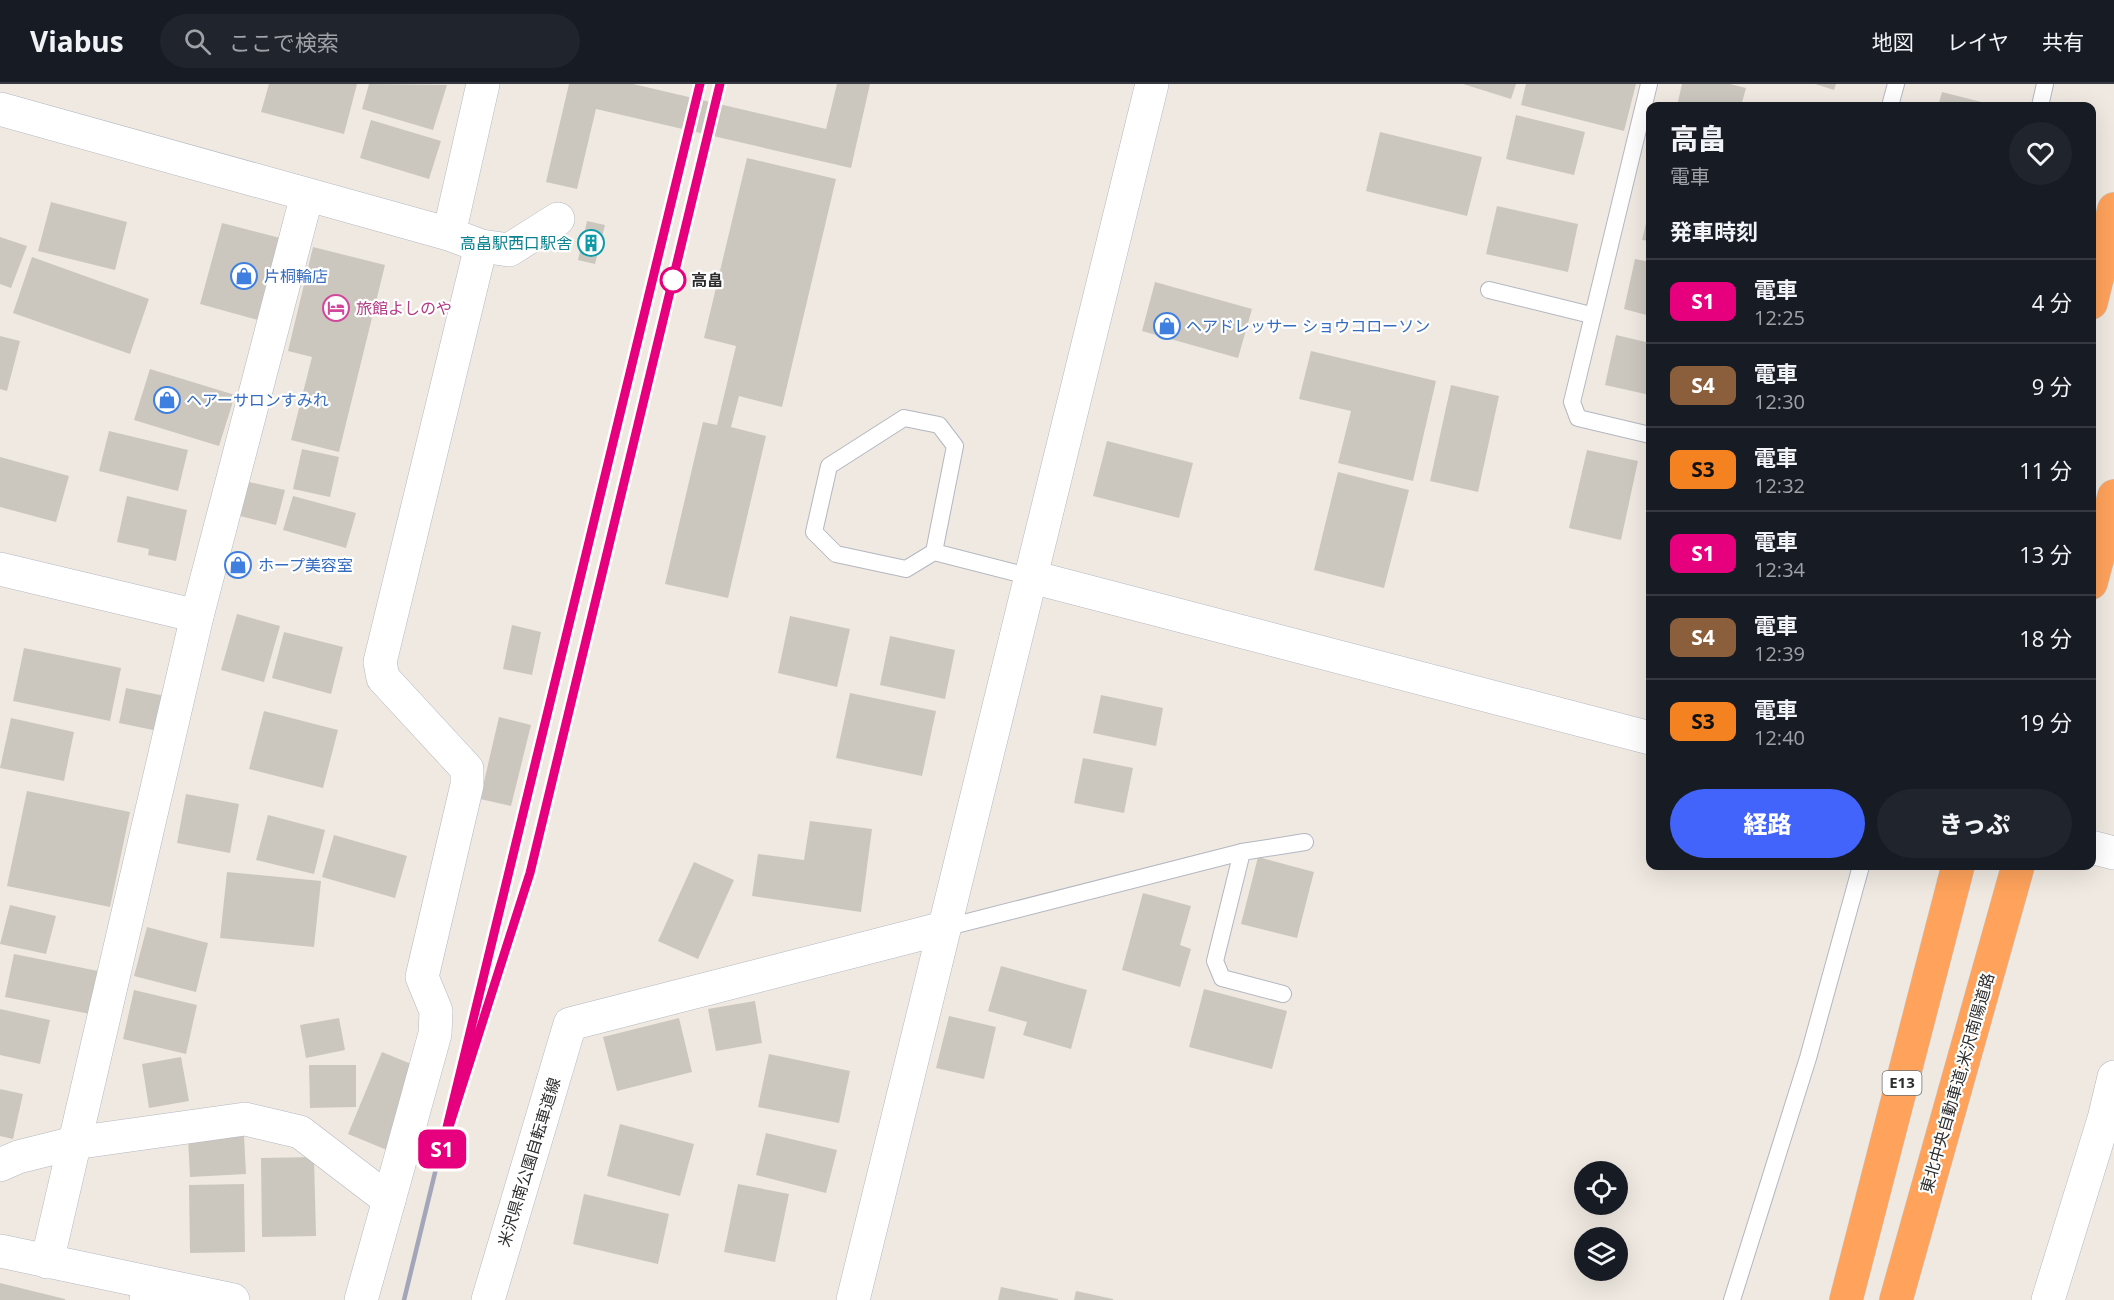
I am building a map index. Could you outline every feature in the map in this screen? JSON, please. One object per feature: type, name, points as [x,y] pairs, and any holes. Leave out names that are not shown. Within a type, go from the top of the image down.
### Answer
[{"type":"highway","points":[[2096,283],[2114,209]]},
{"type":"highway","points":[[2096,564],[2114,496]]},
{"type":"highway","name":"E13","points":[[1846,1300],[1957,870]]},
{"type":"highway","name":"東北中央自動車道;米沢南陽道路","points":[[1896,1300],[2017,870]]},
{"type":"street","points":[[449,234],[483,84]]},
{"type":"street","points":[[853,1300],[1152,84]]},
{"type":"street","points":[[0,109],[449,234],[481,246],[509,250],[558,219]]},
{"type":"street","points":[[47,1262],[198,616],[307,195]]},
{"type":"street","points":[[361,1300],[435,1034],[436,1011],[422,976],[467,777],[467,769],[383,678],[381,662],[481,246]]},
{"type":"street","points":[[0,569],[198,616]]},
{"type":"street","points":[[1032,577],[1646,737]]},
{"type":"street","points":[[2096,848],[2114,853]]},
{"type":"street","name":"米沢県南公園自転車道線","points":[[488,1300],[570,1024],[944,928]]},
{"type":"street","points":[[2048,1300],[2104,1119],[2114,1077]]},
{"type":"street","points":[[0,1165],[18,1157],[74,1143],[245,1119],[300,1132],[390,1200]]},
{"type":"street","points":[[0,1251],[47,1262],[148,1292],[233,1300]]},
{"type":"lane","points":[[1646,434],[1578,418],[1572,402],[1649,84]]},
{"type":"lane","points":[[1891,102],[1896,84]]},
{"type":"lane","points":[[2041,102],[2045,84]]},
{"type":"lane","points":[[1489,290],[1592,315]]},
{"type":"lane","points":[[934,552],[955,446],[939,425],[904,418],[829,466],[814,532],[836,554],[906,569],[934,552],[1032,577]]},
{"type":"lane","points":[[944,928],[1242,852],[1305,842]]},
{"type":"lane","points":[[1242,852],[1215,961],[1222,978],[1283,994]]},
{"type":"lane","points":[[1732,1300],[1808,1058],[1860,870]]},
{"type":"building","points":[[269,84],[357,84],[344,134],[261,112]]},
{"type":"building","points":[[369,84],[447,85],[433,130],[362,109]]},
{"type":"building","points":[[569,84],[633,84],[826,129],[837,84],[870,84],[851,168],[596,109],[577,189],[546,182]]},
{"type":"building","points":[[1463,84],[1516,84],[1511,99]]},
{"type":"building","points":[[1526,84],[1636,84],[1624,131],[1521,105]]},
{"type":"building","points":[[1682,84],[1730,84],[1746,88],[1742,102],[1678,102]]},
{"type":"building","points":[[1815,84],[1836,84],[1834,90]]},
{"type":"building","points":[[1942,92],[1981,102],[1939,102]]},
{"type":"building","points":[[1516,115],[1585,132],[1574,175],[1506,159]]},
{"type":"building","points":[[371,120],[441,141],[429,179],[360,158]]},
{"type":"building","points":[[1380,132],[1482,157],[1467,216],[1366,191]]},
{"type":"building","points":[[747,158],[836,179],[782,407],[739,396],[731,427],[766,436],[728,598],[665,584],[703,422],[717,425],[736,346],[704,338]]},
{"type":"building","points":[[51,202],[127,222],[115,270],[38,251]]},
{"type":"building","points":[[1497,206],[1578,224],[1568,272],[1486,254]]},
{"type":"building","name":"高畠駅西口駅舎","points":[[587,221],[605,225],[595,264],[578,260]]},
{"type":"building","points":[[222,223],[280,238],[258,320],[200,304]]},
{"type":"building","points":[[1646,223],[1646,240],[1642,240]]},
{"type":"building","points":[[0,237],[27,246],[11,288],[0,284]]},
{"type":"building","name":"旅館よしのや","points":[[313,247],[385,265],[339,452],[291,440],[312,357],[288,351]]},
{"type":"building","points":[[32,257],[149,299],[130,354],[13,313]]},
{"type":"building","points":[[1635,259],[1646,261],[1646,315],[1624,309]]},
{"type":"building","points":[[1155,282],[1252,309],[1238,358],[1142,331]]},
{"type":"building","points":[[1616,335],[1646,342],[1646,394],[1605,385]]},
{"type":"building","points":[[0,336],[20,341],[7,391],[0,389]]},
{"type":"building","points":[[1311,351],[1436,381],[1413,481],[1338,463],[1351,411],[1299,399]]},
{"type":"building","points":[[150,369],[235,395],[219,446],[134,420]]},
{"type":"building","points":[[1451,385],[1499,396],[1478,492],[1430,481]]},
{"type":"building","points":[[109,431],[188,450],[178,491],[99,471]]},
{"type":"building","points":[[1107,441],[1193,463],[1179,518],[1093,496]]},
{"type":"building","points":[[302,449],[339,457],[330,497],[293,489]]},
{"type":"building","points":[[1587,450],[1638,461],[1621,540],[1569,528]]},
{"type":"building","points":[[0,457],[69,476],[56,522],[0,507]]},
{"type":"building","points":[[1338,472],[1409,490],[1384,588],[1314,570]]},
{"type":"building","points":[[249,482],[285,490],[276,525],[240,516]]},
{"type":"building","points":[[127,496],[187,510],[176,561],[148,555],[149,549],[117,542]]},
{"type":"building","points":[[293,496],[356,513],[346,548],[283,530]]},
{"type":"building","points":[[237,614],[280,626],[264,682],[221,670]]},
{"type":"building","points":[[790,616],[850,629],[837,687],[778,673]]},
{"type":"building","points":[[512,625],[541,632],[532,675],[503,669]]},
{"type":"building","points":[[284,632],[343,647],[331,694],[272,678]]},
{"type":"building","points":[[890,636],[955,650],[945,699],[880,685]]},
{"type":"building","points":[[24,648],[121,668],[110,721],[13,701]]},
{"type":"building","points":[[126,688],[165,696],[158,731],[119,723]]},
{"type":"building","points":[[850,693],[936,711],[922,776],[836,758]]},
{"type":"building","points":[[1101,695],[1163,708],[1156,746],[1093,733]]},
{"type":"building","points":[[264,711],[338,730],[323,788],[249,769]]},
{"type":"building","points":[[499,717],[531,725],[511,806],[480,799]]},
{"type":"building","points":[[11,718],[74,732],[64,781],[0,768]]},
{"type":"building","points":[[1083,758],[1133,768],[1124,813],[1074,803]]},
{"type":"building","points":[[27,791],[130,812],[110,907],[7,886]]},
{"type":"building","points":[[186,794],[239,804],[230,853],[177,843]]},
{"type":"building","points":[[268,815],[325,830],[314,874],[256,860]]},
{"type":"building","points":[[810,821],[872,829],[861,912],[752,896],[758,854],[804,860]]},
{"type":"building","points":[[334,835],[407,856],[395,898],[322,877]]},
{"type":"building","points":[[1258,857],[1314,872],[1297,938],[1241,924]]},
{"type":"building","points":[[694,862],[734,880],[698,959],[658,941]]},
{"type":"building","points":[[227,872],[321,881],[314,947],[220,938]]},
{"type":"building","points":[[1143,893],[1191,906],[1180,945],[1191,949],[1180,987],[1122,970]]},
{"type":"building","points":[[10,905],[56,916],[46,954],[0,944]]},
{"type":"building","points":[[147,927],[208,943],[196,992],[134,976]]},
{"type":"building","points":[[14,954],[98,971],[90,1014],[5,997]]},
{"type":"building","points":[[1001,966],[1087,990],[1071,1049],[1023,1035],[1027,1022],[988,1011]]},
{"type":"building","points":[[1204,989],[1287,1011],[1272,1069],[1189,1047]]},
{"type":"building","points":[[134,990],[197,1005],[186,1054],[123,1039]]},
{"type":"building","points":[[755,1001],[762,1043],[716,1051],[708,1009]]},
{"type":"building","points":[[0,1009],[50,1020],[40,1064],[0,1055]]},
{"type":"building","points":[[949,1016],[996,1027],[984,1079],[936,1068]]},
{"type":"building","points":[[339,1018],[345,1050],[306,1058],[300,1025]]},
{"type":"building","points":[[679,1018],[692,1072],[617,1091],[603,1037]]},
{"type":"building","points":[[382,1052],[421,1068],[387,1150],[348,1134]]},
{"type":"building","points":[[769,1054],[850,1071],[839,1123],[758,1107]]},
{"type":"building","points":[[181,1057],[189,1101],[149,1108],[142,1064]]},
{"type":"building","points":[[309,1065],[356,1065],[356,1107],[310,1108]]},
{"type":"building","points":[[0,1089],[23,1094],[13,1139],[0,1136]]},
{"type":"building","points":[[620,1124],[694,1144],[680,1196],[607,1176]]},
{"type":"building","points":[[766,1133],[837,1150],[826,1193],[756,1175]]},
{"type":"building","points":[[244,1136],[246,1174],[190,1177],[188,1138]]},
{"type":"building","points":[[314,1157],[316,1236],[262,1237],[261,1158]]},
{"type":"building","points":[[244,1184],[245,1252],[190,1253],[189,1185]]},
{"type":"building","points":[[738,1184],[789,1194],[775,1262],[724,1252]]},
{"type":"building","points":[[584,1194],[669,1214],[658,1264],[573,1244]]},
{"type":"building","points":[[0,1283],[65,1299],[65,1300],[0,1300]]},
{"type":"building","points":[[1001,1287],[1058,1299],[1058,1300],[998,1300]]},
{"type":"building","points":[[1076,1291],[1113,1299],[1113,1300],[1074,1300]]},
{"type":"railway","points":[[404,1300],[700,84]]},
{"type":"railway","points":[[472,1055],[530,873],[720,84]]},
{"type":"train","name":"S1","points":[[700,84],[441,1152],[530,873],[720,84]]},
{"type":"place","name":"高畠駅西口駅舎","points":[[591,243]]},
{"type":"place","name":"片桐輪店","points":[[244,276]]},
{"type":"place","name":"高畠","points":[[673,280]]},
{"type":"place","name":"旅館よしのや","points":[[336,308]]},
{"type":"place","name":"ヘアドレッサー ショウコローソン","points":[[1167,326]]},
{"type":"place","name":"ヘアーサロンすみれ","points":[[167,400]]},
{"type":"place","name":"ホープ美容室","points":[[238,565]]}]
